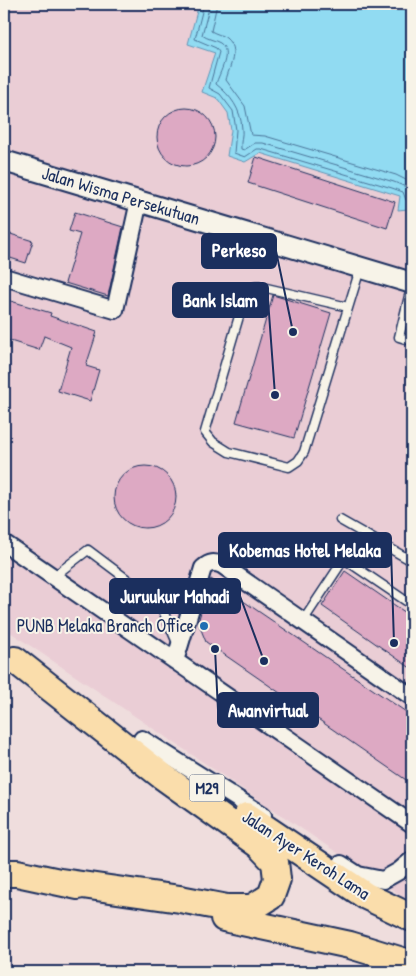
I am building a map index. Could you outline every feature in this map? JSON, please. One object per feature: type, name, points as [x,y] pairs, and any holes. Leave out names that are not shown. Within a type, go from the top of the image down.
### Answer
[{"type":"main road","name":"Jalan Ayer Keroh Lama","points":[[9,656],[142,739],[226,802],[366,896],[412,918]]},
{"type":"main road","points":[[9,656],[161,774],[259,845],[276,862],[277,879],[272,896],[252,908],[227,908],[180,899],[62,882]]},
{"type":"main road","points":[[4,873],[17,873],[62,882],[350,945],[412,964]]},
{"type":"street","name":"Jalan Wisma Persekutuan","points":[[4,161],[412,283]]},
{"type":"street","points":[[4,277],[115,310],[138,201]]},
{"type":"street","points":[[4,543],[53,577],[177,654],[412,824]]},
{"type":"street","points":[[177,654],[203,568],[208,563],[214,562],[222,565],[412,697]]},
{"type":"street","points":[[142,739],[358,875],[383,880],[400,871],[412,860]]},
{"type":"lane","points":[[348,307],[258,286],[250,288],[245,296],[205,432],[213,442],[229,452],[289,466],[298,461],[304,452],[360,268]]},
{"type":"lane","points":[[412,283],[399,337],[412,341]]},
{"type":"lane","points":[[340,520],[412,561]]},
{"type":"lane","points":[[53,577],[88,550],[160,604],[177,654]]},
{"type":"lane","points":[[303,621],[344,559],[412,604]]},
{"type":"shaded area","points":[[4,4],[412,4],[412,901],[406,899],[4,628]]},
{"type":"water","points":[[199,4],[412,4],[412,202],[408,209],[398,210],[400,196],[260,153],[245,162],[227,156],[231,130],[228,113],[217,98],[202,92],[215,53],[188,44]]},
{"type":"building","points":[[180,108],[192,108],[207,116],[215,131],[215,143],[207,158],[192,166],[180,166],[165,158],[157,143],[157,131],[165,116]]},
{"type":"building","points":[[256,157],[395,202],[387,228],[248,183]]},
{"type":"building","points":[[75,212],[123,227],[108,296],[65,283],[80,234],[69,231]]},
{"type":"building","points":[[4,232],[33,241],[26,263],[4,256]]},
{"type":"building","points":[[273,295],[331,313],[294,438],[236,422]]},
{"type":"building","points":[[4,299],[51,313],[50,316],[97,332],[86,366],[99,370],[90,401],[58,391],[71,347],[44,336],[39,350],[4,339]]},
{"type":"building","points":[[139,466],[151,466],[167,475],[174,485],[176,497],[174,509],[167,519],[151,528],[139,528],[128,523],[119,514],[114,503],[114,491],[119,480],[128,471]]},
{"type":"building","points":[[345,571],[412,617],[412,669],[322,606]]},
{"type":"building","points":[[211,579],[412,716],[412,784],[206,642],[198,622]]},
{"type":"place","name":"Perkeso","points":[[293,332]]},
{"type":"place","name":"Bank Islam","points":[[275,395]]},
{"type":"place","name":"PUNB Melaka Branch Office","points":[[204,626]]},
{"type":"place","name":"Kobemas Hotel Melaka","points":[[394,643]]},
{"type":"place","name":"Awanvirtual","points":[[215,649]]},
{"type":"place","name":"Juruukur Mahadi","points":[[264,661]]}]
